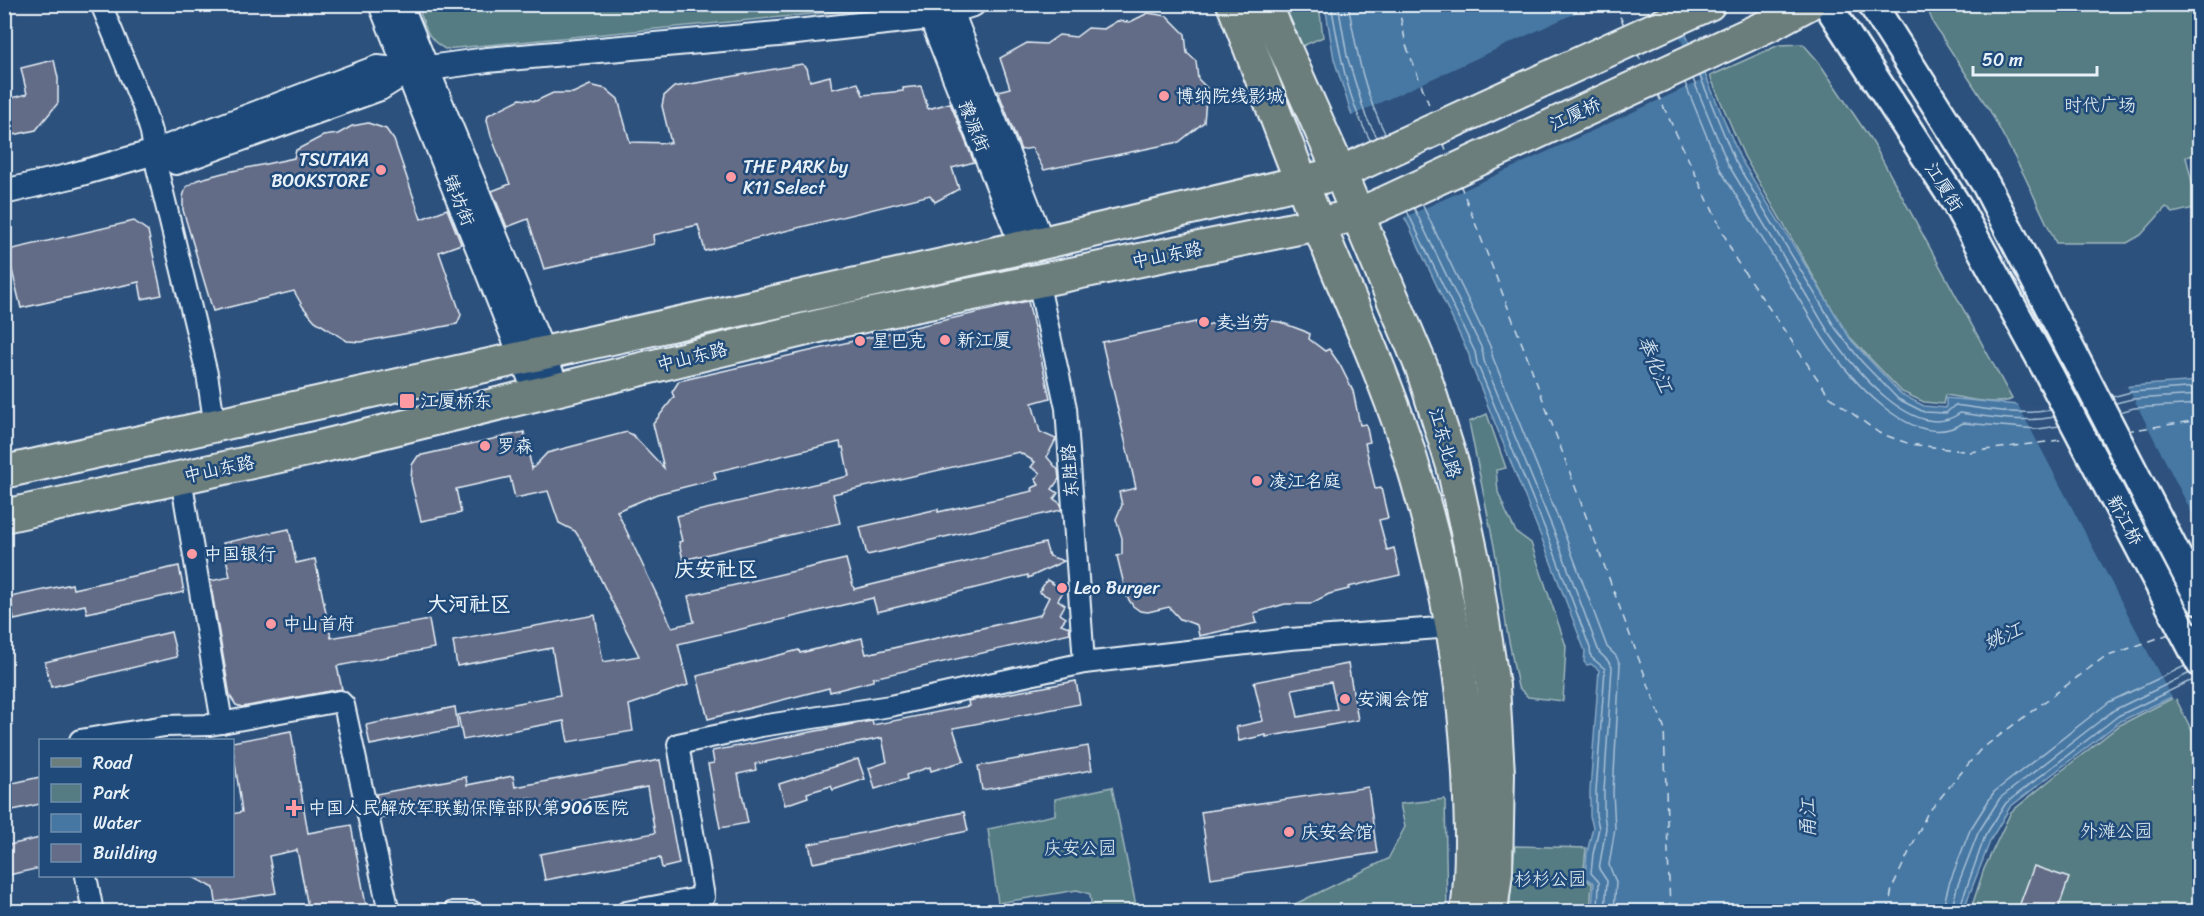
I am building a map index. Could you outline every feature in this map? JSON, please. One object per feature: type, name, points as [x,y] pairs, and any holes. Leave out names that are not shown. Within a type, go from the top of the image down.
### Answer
[{"type":"main road","name":"江东北路","points":[[1233,4],[1318,224],[1368,340],[1405,441],[1429,520],[1452,627],[1467,740],[1471,866],[1467,912]]},
{"type":"main road","name":"江东北路","points":[[1265,4],[1350,168],[1368,210],[1437,411],[1453,466],[1474,564],[1493,686],[1498,774],[1496,872],[1491,912]]},
{"type":"main road","points":[[1350,168],[1709,4]]},
{"type":"main road","name":"江厦桥","points":[[1368,210],[1771,24],[1808,4]]},
{"type":"main road","name":"江厦街","points":[[1827,4],[1957,205],[2050,376]]},
{"type":"main road","name":"江厦街","points":[[1872,4],[1986,185],[2078,361]]},
{"type":"main road","name":"中山东路","points":[[4,472],[1032,245],[1303,182],[1350,168]]},
{"type":"main road","name":"中山东路","points":[[4,516],[308,450],[844,320],[1318,224],[1368,210]]},
{"type":"main road","name":"新江桥","points":[[2078,361],[2199,600]]},
{"type":"main road","name":"新江桥","points":[[2050,376],[2199,663]]},
{"type":"street","points":[[101,4],[144,110],[207,374],[215,427]]},
{"type":"street","name":"铸坊街","points":[[381,4],[416,70],[548,392]]},
{"type":"street","name":"铸坊街","points":[[400,4],[416,70]]},
{"type":"street","points":[[4,207],[380,88],[416,70],[487,60],[778,34],[946,8]]},
{"type":"street","name":"豫源街","points":[[946,8],[1032,245]]},
{"type":"street","points":[[4,192],[71,176],[156,160]]},
{"type":"street","name":"东胜路","points":[[1038,281],[1066,408],[1084,663]]},
{"type":"street","points":[[181,478],[222,723]]},
{"type":"street","points":[[626,912],[706,904],[678,744],[761,726],[890,706],[1084,663],[1290,639],[1452,627]]},
{"type":"street","points":[[91,739],[165,726],[210,725],[340,701],[344,705],[388,912]]},
{"type":"street","points":[[86,877],[93,912]]},
{"type":"street","points":[[453,912],[473,912]]},
{"type":"green space","points":[[418,4],[888,5],[445,49],[430,36]]},
{"type":"green space","points":[[1282,5],[1319,5],[1323,37],[1300,47]]},
{"type":"green space","name":"时代广场","points":[[1929,5],[2199,5],[2199,154],[2186,157],[2198,207],[2173,213],[2166,207],[2141,235],[2127,243],[2056,243],[1990,111],[1934,25],[1928,10]]},
{"type":"green space","points":[[1803,44],[1818,61],[1873,143],[2012,399],[1989,402],[1945,395],[1943,404],[1924,402],[1902,392],[1846,333],[1744,156],[1710,76],[1779,45]]},
{"type":"green space","points":[[1487,414],[1506,468],[1496,470],[1498,492],[1516,532],[1531,543],[1566,646],[1563,701],[1528,697],[1518,687],[1495,551],[1469,422]]},
{"type":"green space","name":"外滩公园","points":[[2175,697],[2199,745],[2199,911],[1970,912],[1984,869],[2011,812],[2120,725]]},
{"type":"green space","name":"庆安公园","points":[[1112,787],[1137,911],[1092,911],[1090,894],[1077,890],[998,903],[988,829],[1055,815],[1055,799]]},
{"type":"green space","points":[[1445,799],[1447,911],[1281,911],[1388,859],[1405,827],[1400,804]]},
{"type":"green space","name":"杉杉公园","points":[[1515,846],[1586,848],[1583,878],[1592,884],[1590,911],[1509,911]]},
{"type":"water","points":[[1325,5],[1671,5],[1705,74],[1740,158],[1851,340],[1901,394],[1924,406],[1946,408],[1946,398],[2039,407],[2131,386],[2199,381],[2199,684],[2121,721],[2010,807],[1991,839],[1963,911],[1592,911],[1594,883],[1585,878],[1587,853],[1593,827],[1590,816],[1590,791],[1599,670],[1584,662],[1585,651],[1469,355],[1409,226],[1354,122],[1334,59]]},
{"type":"pier","points":[[1593,5],[1665,5],[1700,81],[1401,219],[1349,117]]},
{"type":"pier","points":[[2126,384],[2199,527],[2200,687],[2173,700],[2017,403],[2039,404]]},
{"type":"building","points":[[1148,13],[1167,16],[1185,34],[1187,53],[1196,61],[1198,79],[1207,88],[1204,122],[1179,142],[1044,170],[1032,148],[1021,150],[998,91],[1010,88],[1000,58],[1027,43],[1046,44],[1059,35],[1076,37],[1088,28],[1104,29],[1117,21],[1130,22]]},
{"type":"building","points":[[54,60],[58,78],[58,103],[36,130],[4,137],[4,100],[27,94],[21,68]]},
{"type":"building","points":[[802,64],[807,68],[810,81],[830,76],[832,89],[858,83],[863,95],[903,91],[903,88],[921,86],[928,109],[950,103],[974,162],[952,168],[959,189],[935,202],[930,195],[705,251],[698,225],[653,235],[654,244],[544,269],[528,219],[507,227],[492,191],[510,184],[491,136],[488,115],[520,99],[536,101],[553,93],[573,93],[590,85],[606,89],[618,99],[630,142],[671,143],[662,106],[664,96],[674,87]]},
{"type":"building","points":[[368,123],[386,129],[394,140],[421,219],[447,209],[461,244],[439,252],[461,315],[457,324],[361,342],[347,341],[315,321],[303,307],[294,291],[213,311],[183,210],[186,187],[197,180],[223,173],[294,158],[296,150],[323,136],[338,134],[352,126]]},
{"type":"building","points":[[134,221],[148,231],[162,295],[142,299],[139,282],[21,308],[11,266],[4,267],[4,251]]},
{"type":"building","points":[[1028,301],[1050,398],[1032,403],[1040,432],[1056,439],[1047,457],[1058,470],[1059,479],[1052,489],[1058,493],[1054,499],[1061,504],[1061,510],[867,555],[860,527],[1033,491],[1032,488],[1039,485],[1035,479],[1040,473],[1031,467],[1035,462],[1019,452],[833,494],[840,523],[683,560],[679,542],[682,541],[676,516],[849,476],[840,442],[714,472],[716,479],[657,494],[617,511],[672,627],[694,622],[688,596],[846,559],[854,589],[1045,543],[1049,556],[1064,561],[1028,578],[1028,575],[877,612],[873,598],[678,644],[688,685],[629,705],[633,731],[568,742],[564,721],[463,740],[458,715],[560,695],[552,648],[457,666],[453,641],[595,615],[603,662],[639,656],[581,540],[575,531],[559,523],[548,491],[515,498],[510,477],[456,489],[461,513],[421,521],[411,481],[412,465],[418,456],[524,432],[532,469],[547,453],[627,432],[633,435],[664,468],[653,424],[674,397],[672,392],[679,381]]},
{"type":"building","name":"凌江名庭","points":[[1251,318],[1280,322],[1310,334],[1309,339],[1325,351],[1329,349],[1340,365],[1353,391],[1360,425],[1366,424],[1370,442],[1365,443],[1375,489],[1381,488],[1388,518],[1379,520],[1387,550],[1394,548],[1400,575],[1348,587],[1349,589],[1329,594],[1310,604],[1285,604],[1254,613],[1257,623],[1199,636],[1197,625],[1180,619],[1169,607],[1148,612],[1140,611],[1127,597],[1117,556],[1122,554],[1122,538],[1116,519],[1122,505],[1119,492],[1136,488],[1102,342],[1196,322],[1197,327],[1229,320],[1231,324],[1249,322]]},
{"type":"building","name":"中山首府","points":[[289,529],[296,563],[315,559],[331,638],[429,620],[434,648],[337,666],[342,689],[242,707],[236,705],[230,696],[210,581],[230,577],[223,543]]},
{"type":"building","points":[[179,566],[184,592],[87,613],[85,605],[14,620],[10,597],[72,584],[73,589]]},
{"type":"building","points":[[1047,580],[1064,590],[1058,600],[1065,605],[1060,614],[1066,618],[1061,624],[1069,627],[1070,633],[873,678],[873,681],[830,692],[829,688],[708,719],[697,676],[799,650],[800,653],[862,638],[866,654],[1040,615],[1049,597],[1039,592]]},
{"type":"building","points":[[171,632],[177,657],[51,687],[45,662]]},
{"type":"building","points":[[1348,664],[1358,720],[1239,741],[1236,727],[1263,721],[1254,682]],"holes":[[[1331,682],[1337,709],[1298,717],[1292,689]]]},
{"type":"building","points":[[1076,681],[1080,704],[953,728],[964,761],[931,771],[930,767],[906,775],[907,779],[875,789],[869,768],[887,762],[882,738],[755,764],[756,770],[738,774],[748,823],[720,828],[708,764],[714,763],[712,751],[872,721],[873,725],[969,706],[968,701]]},
{"type":"building","points":[[455,707],[458,728],[370,745],[366,725]]},
{"type":"building","points":[[291,731],[308,833],[351,825],[366,905],[362,905],[363,912],[309,912],[297,850],[269,856],[276,893],[216,902],[214,888],[193,877],[234,877],[234,814],[242,812],[234,742]]},
{"type":"building","points":[[1088,746],[1092,770],[982,790],[978,766]]},
{"type":"building","points":[[858,759],[865,779],[833,790],[831,786],[807,793],[808,797],[785,805],[779,784]]},
{"type":"building","points":[[660,760],[679,864],[662,868],[660,858],[545,880],[540,854],[655,833],[647,787],[531,809],[529,798],[472,809],[470,801],[381,818],[376,794],[466,777],[467,785],[513,776],[515,787]]},
{"type":"building","points":[[39,777],[39,804],[4,812],[4,785]]},
{"type":"building","name":"庆安会馆","points":[[1368,787],[1377,853],[1211,878],[1201,812]]},
{"type":"building","points":[[964,812],[968,831],[813,863],[809,844]]},
{"type":"building","points":[[39,838],[39,868],[4,876],[4,846]]},
{"type":"building","points":[[2034,866],[2069,878],[2057,912],[2017,912]]},
{"type":"ferry route","points":[[1398,4],[1406,45],[1433,115]]},
{"type":"ferry route","points":[[1614,4],[1625,27]]},
{"type":"ferry route","points":[[1637,53],[1644,67]]},
{"type":"ferry route","points":[[1657,93],[1736,260],[1830,397],[1879,433],[1910,444],[1970,452],[2068,439]]},
{"type":"ferry route","points":[[1443,142],[1449,157]]},
{"type":"ferry route","points":[[1460,184],[1526,354],[1664,727],[1670,912]]},
{"type":"ferry route","points":[[2126,431],[2200,420]]},
{"type":"ferry route","points":[[2194,625],[2200,623]]},
{"type":"ferry route","points":[[1888,912],[1892,888],[1927,814],[1980,750],[2103,658],[2169,634]]},
{"type":"place","name":"博纳院线影城","points":[[1164,96]]},
{"type":"place","name":"TSUTAYA BOOKSTORE","points":[[381,170]]},
{"type":"place","name":"THE PARK by K11 Select","points":[[731,177]]},
{"type":"place","name":"麦当劳","points":[[1204,322]]},
{"type":"place","name":"新江厦","points":[[945,340]]},
{"type":"place","name":"星巴克","points":[[860,341]]},
{"type":"place","name":"江厦桥东","points":[[407,401]]},
{"type":"place","name":"罗森","points":[[485,446]]},
{"type":"place","name":"凌江名庭","points":[[1257,481]]},
{"type":"place","name":"中国银行","points":[[192,554]]},
{"type":"place","name":"Leo Burger","points":[[1062,588]]},
{"type":"place","name":"中山首府","points":[[271,624]]},
{"type":"place","name":"安澜会馆","points":[[1345,699]]},
{"type":"place","name":"中国人民解放军联勤保障部队第906医院","points":[[294,808]]},
{"type":"place","name":"庆安会馆","points":[[1289,832]]},
{"type":"district","name":"庆安社区","points":[[716,569]]},
{"type":"district","name":"大河社区","points":[[469,604]]},
{"type":"water label","name":"奉化江","points":[[1655,364]]},
{"type":"water label","name":"姚江","points":[[2003,636]]},
{"type":"water label","name":"甬江","points":[[1808,818]]}]
